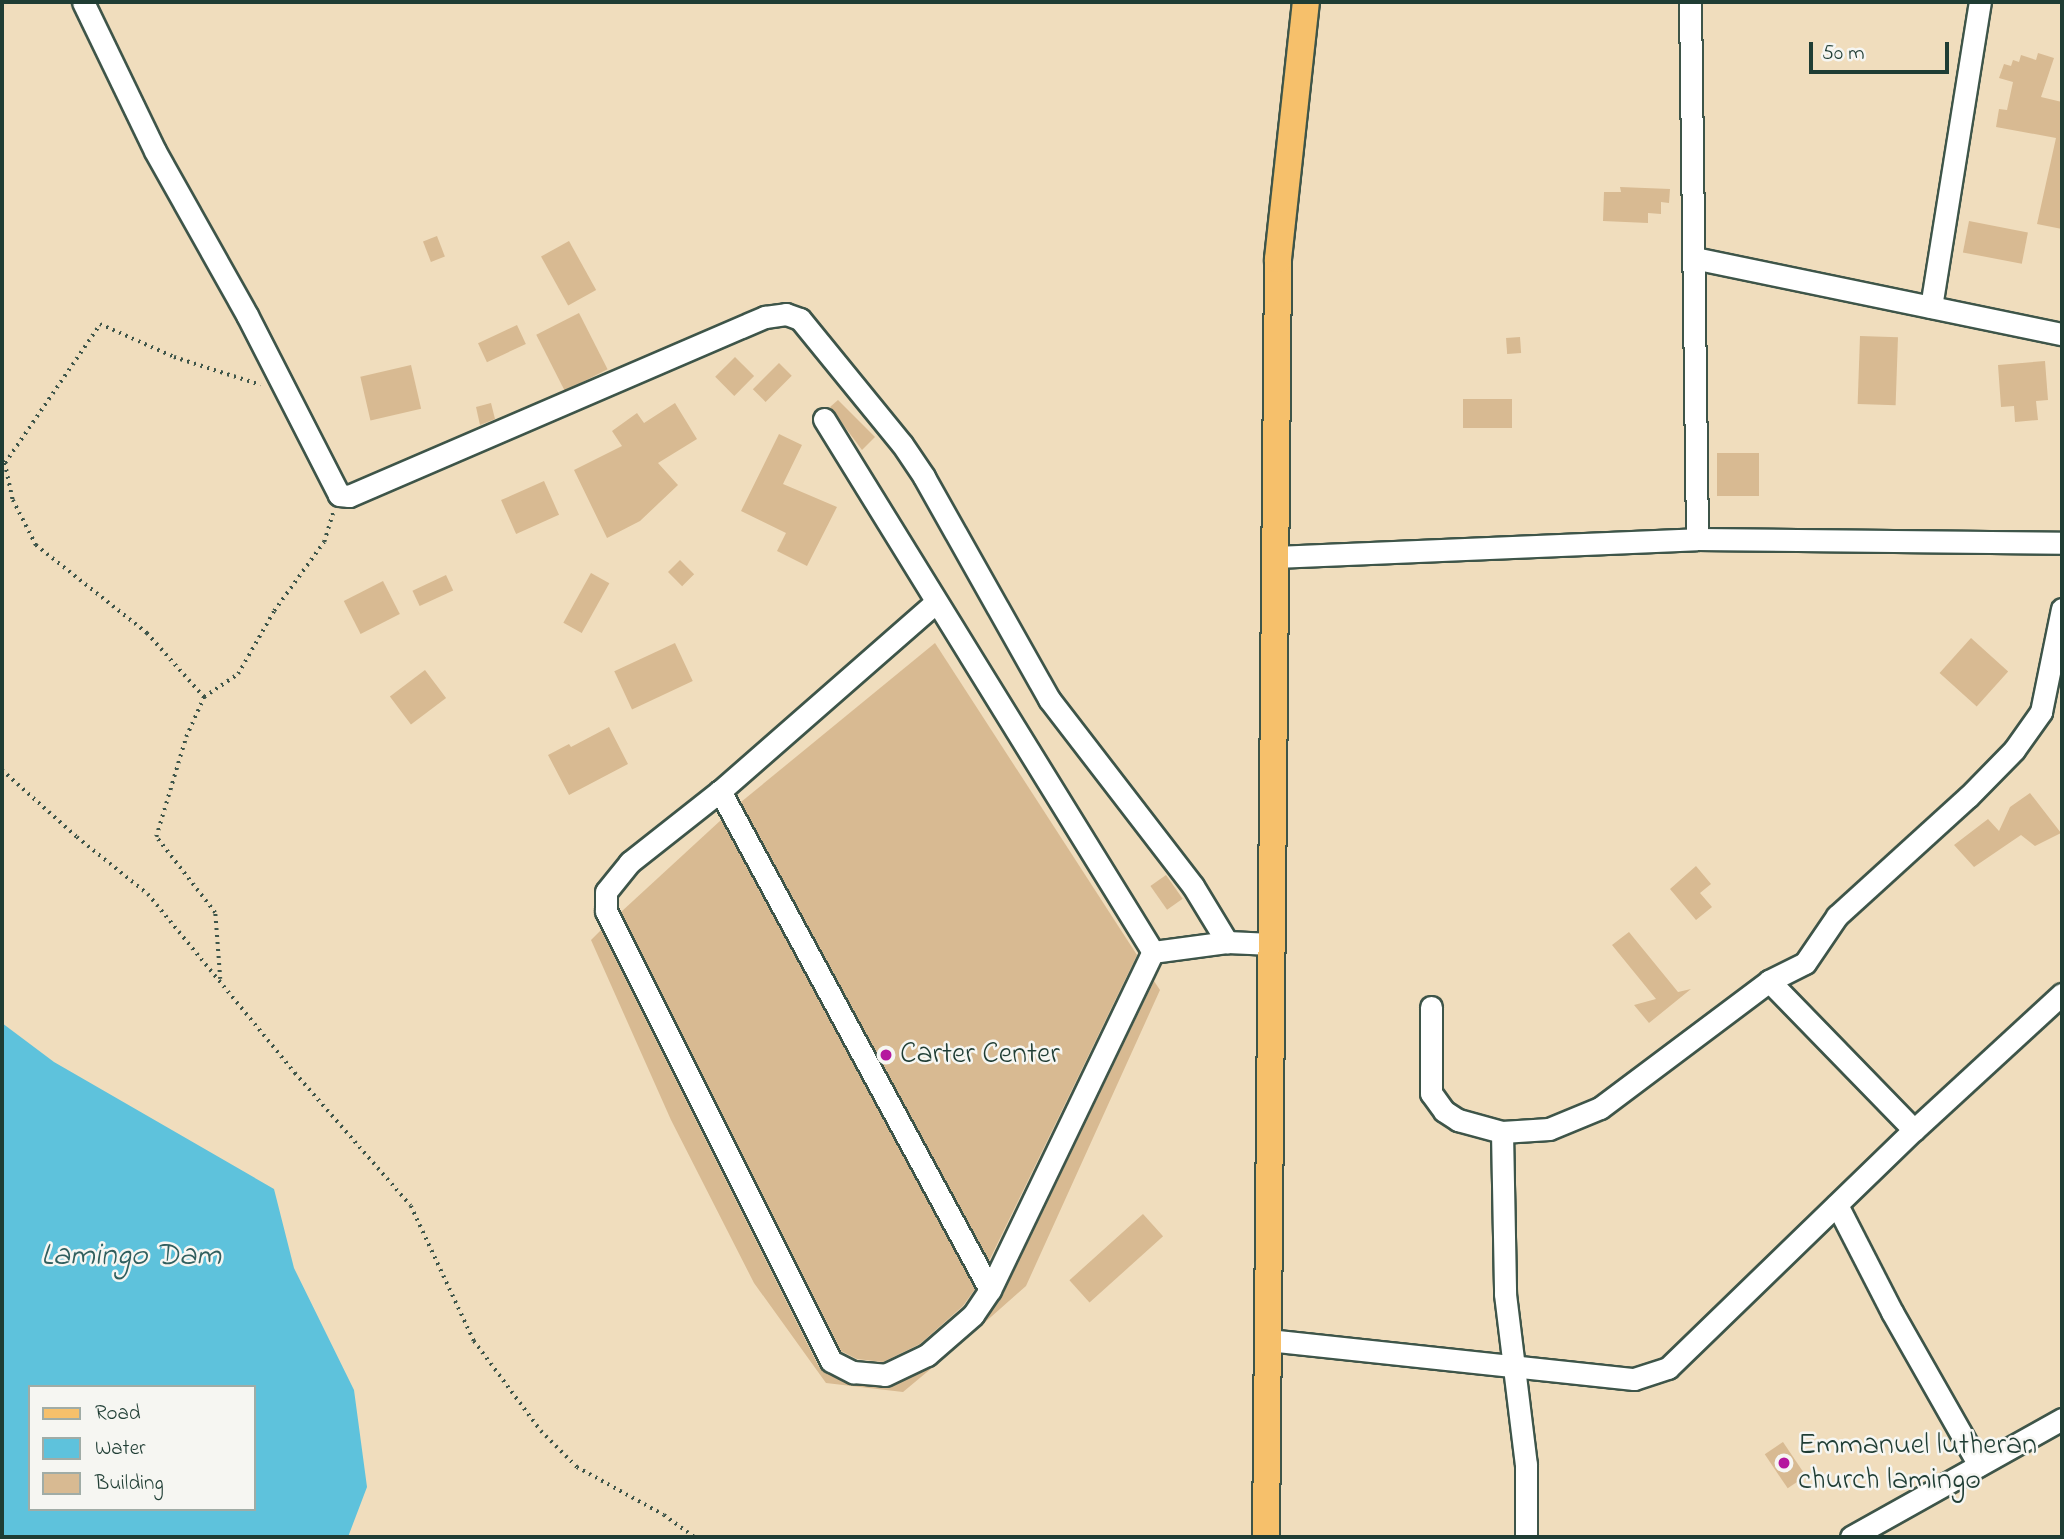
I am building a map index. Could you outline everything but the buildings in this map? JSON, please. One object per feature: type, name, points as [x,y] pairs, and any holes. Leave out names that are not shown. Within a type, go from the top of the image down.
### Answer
[{"type":"main road","points":[[1266,1537],[1278,259],[1306,2]]},
{"type":"street","points":[[83,2],[155,151],[339,495],[349,496],[765,317],[786,314],[800,319],[902,444],[924,477],[1049,699],[1193,886],[1227,942]]},
{"type":"street","points":[[1690,2],[1697,539]]},
{"type":"street","points":[[1931,307],[1980,2]]},
{"type":"street","points":[[1694,258],[2062,334]]},
{"type":"street","points":[[824,419],[1153,953]]},
{"type":"street","points":[[1275,557],[1697,539],[2062,543]]},
{"type":"street","points":[[935,603],[720,791],[616,876],[606,892],[606,911],[831,1361],[853,1372],[885,1375],[928,1355],[973,1315],[990,1290],[1153,953]]},
{"type":"street","points":[[1431,1007],[1431,1093],[1444,1111],[1458,1120],[1502,1132],[1549,1129],[1600,1108],[1769,981],[1805,963],[1837,916],[1968,797],[2014,750],[2041,712],[2062,608]]},
{"type":"street","points":[[720,791],[990,1290]]},
{"type":"street","points":[[1153,953],[1227,942],[1272,944]]},
{"type":"street","points":[[1769,981],[1914,1130]]},
{"type":"street","points":[[1268,1340],[1634,1380],[1668,1368],[1914,1130],[2062,994]]},
{"type":"street","points":[[1502,1132],[1504,1294],[1526,1464],[1526,1537]]},
{"type":"street","points":[[1837,1205],[1892,1312],[1979,1465]]},
{"type":"street","points":[[1851,1537],[2062,1419]]},
{"type":"path","points":[[204,697],[147,632],[36,545],[13,500],[4,463],[100,324],[174,357],[286,393]]},
{"type":"path","points":[[220,981],[215,913],[156,837],[186,737],[204,697],[238,674],[274,611],[324,542],[339,495]]},
{"type":"path","points":[[2,770],[77,837],[148,894],[411,1206],[474,1341],[541,1430],[577,1467],[664,1516],[694,1537]]},
{"type":"water","name":"Lamingo Dam","points":[[2,1023],[54,1062],[274,1189],[294,1268],[354,1390],[367,1487],[348,1537],[2,1537]]},
{"type":"place","name":"Carter Center","points":[[886,1055]]},
{"type":"place","name":"Emmanuel lutheran church lamingo","points":[[1784,1463]]}]
